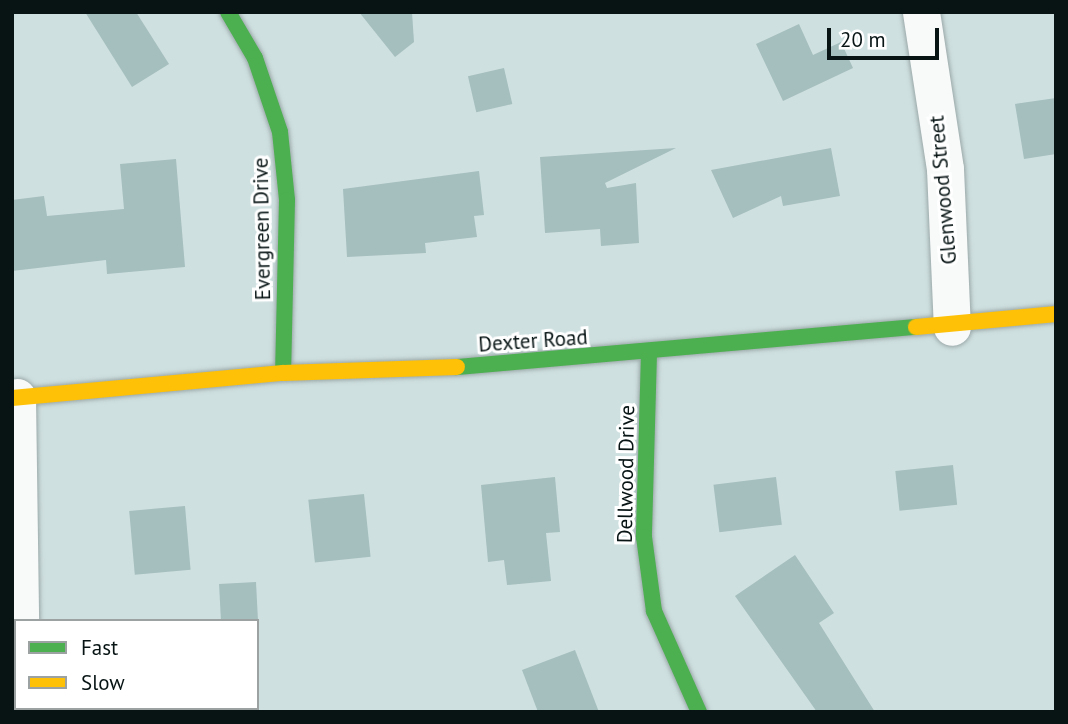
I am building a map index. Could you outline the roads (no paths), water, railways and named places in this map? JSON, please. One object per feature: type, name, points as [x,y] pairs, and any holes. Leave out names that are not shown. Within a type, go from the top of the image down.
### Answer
[{"type":"main road","name":"Evergreen Drive","points":[[228,12],[255,58],[280,132],[287,200],[283,373]]},
{"type":"main road","name":"Dexter Road","points":[[14,398],[283,373],[450,368],[649,353],[952,327],[1056,314]]},
{"type":"main road","name":"Dellwood Drive","points":[[649,353],[644,537],[654,611],[699,712]]},
{"type":"street","name":"Glenwood Street","points":[[921,12],[945,169],[952,327]]},
{"type":"street","points":[[14,398],[20,619]]}]
